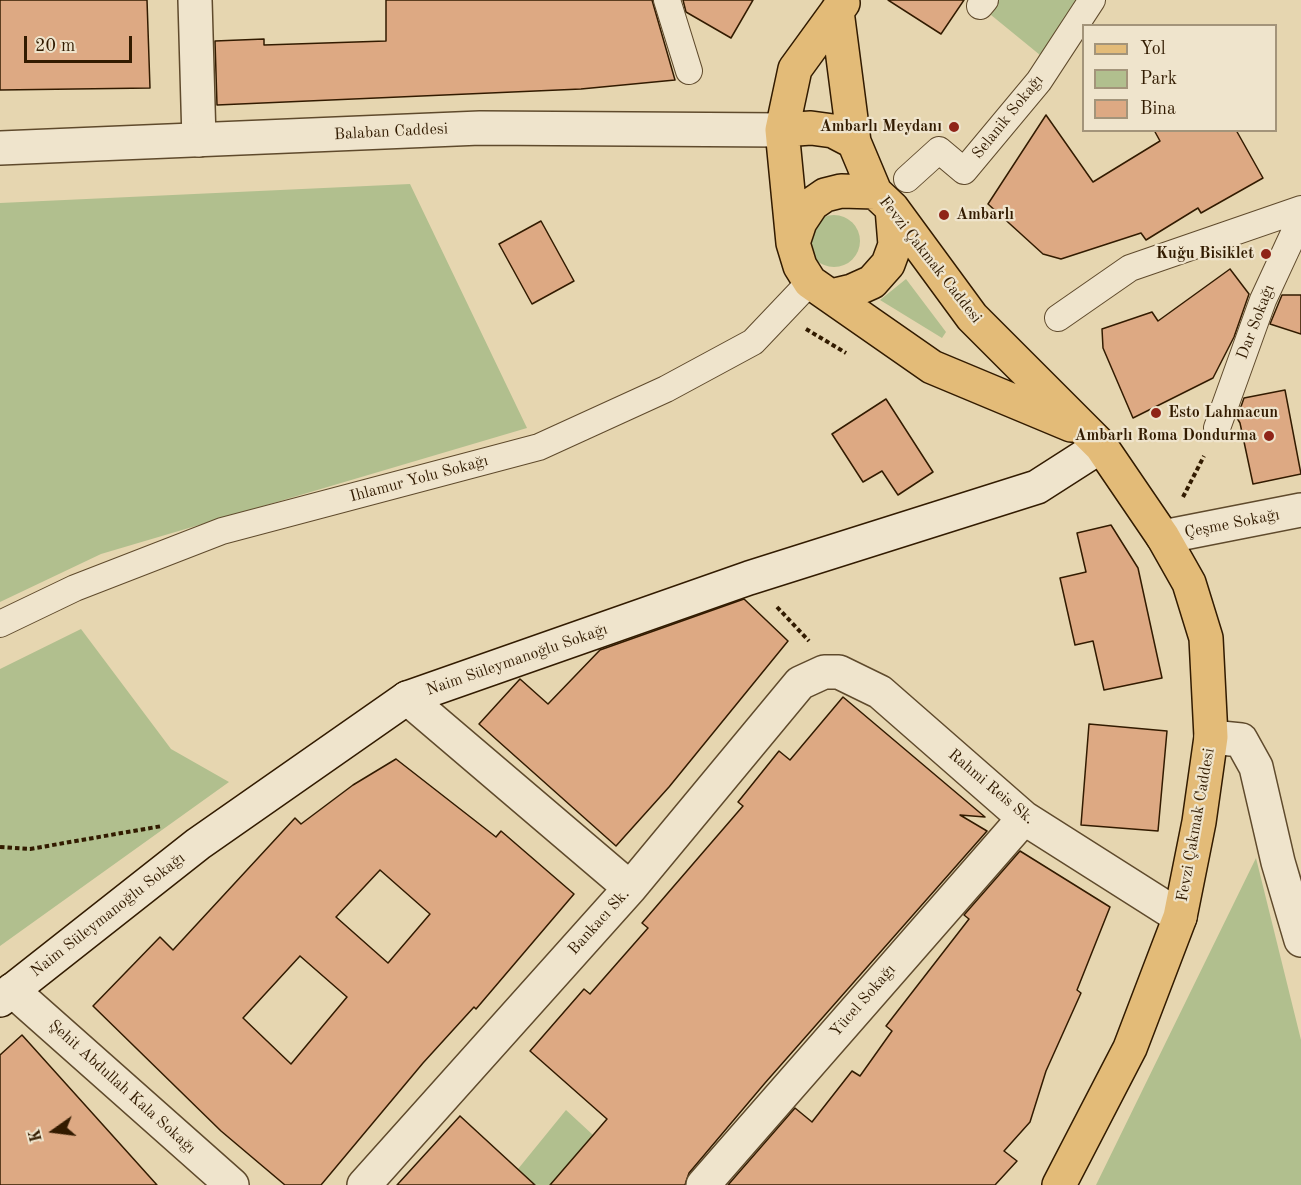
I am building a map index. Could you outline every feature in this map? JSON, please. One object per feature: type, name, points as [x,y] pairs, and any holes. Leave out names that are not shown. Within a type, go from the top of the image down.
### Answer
[{"type":"main road","name":"Fevzi Çakmak Caddesi","points":[[841,6],[795,69],[782,130],[793,243],[800,266],[821,289],[932,367],[1051,415],[1096,440]]},
{"type":"main road","name":"Fevzi Çakmak Caddesi","points":[[841,6],[854,142],[883,200],[972,317],[1096,440],[1163,537],[1189,583],[1206,638],[1211,737],[1199,822],[1180,917],[1130,1048],[1059,1185]]},
{"type":"main road","points":[[782,130],[811,128],[833,130],[854,142]]},
{"type":"main road","points":[[793,243],[800,222],[812,204],[825,195],[841,191],[883,200],[895,245],[888,264],[872,282],[852,291],[821,289]]},
{"type":"street","points":[[195,0],[200,140]]},
{"type":"street","points":[[667,0],[689,71]]},
{"type":"street","name":"Selanik Sokağı","points":[[908,179],[939,150],[964,171],[1039,81],[1092,0]]},
{"type":"street","name":"Balaban Caddesi","points":[[0,148],[480,128],[782,130]]},
{"type":"street","points":[[1058,318],[1130,268],[1301,209]]},
{"type":"street","name":"Dar Sokağı","points":[[1217,428],[1263,300],[1301,218]]},
{"type":"street","name":"Ihlamur Yolu Sokağı","points":[[0,624],[75,588],[222,531],[539,447],[666,389],[753,342],[821,289]]},
{"type":"street","name":"Naim Süleymanoğlu Sokağı","points":[[6,995],[133,897],[198,843],[407,699],[749,578],[1037,487],[1096,440]]},
{"type":"street","name":"Çeşme Sokağı","points":[[1163,537],[1301,510]]},
{"type":"street","name":"Bankacı Sk.","points":[[364,1185],[630,888],[801,683],[824,672],[839,672]]},
{"type":"street","name":"Rahmi Reis Sk.","points":[[839,672],[880,692],[1024,818],[1180,917]]},
{"type":"street","points":[[407,699],[630,888]]},
{"type":"street","points":[[1211,737],[1242,740],[1256,767],[1278,861],[1301,940]]},
{"type":"street","name":"Yücel Sokağı","points":[[703,1185],[1024,818]]},
{"type":"street","name":"Şehit Abdullah Kala Sokağı","points":[[6,995],[232,1185]]},
{"type":"path","points":[[1163,537],[1217,428]]},
{"type":"path","points":[[749,578],[839,672]]},
{"type":"path","points":[[0,848],[30,849],[100,838],[153,826],[185,826],[198,843]]},
{"type":"green space","points":[[985,0],[1092,0],[1051,64],[980,6]]},
{"type":"green space","points":[[410,184],[527,428],[101,554],[0,602],[0,203]]},
{"type":"green space","points":[[834,215],[848,219],[856,227],[860,241],[856,255],[848,263],[834,267],[820,263],[812,255],[808,241],[812,227],[820,219]]},
{"type":"green space","points":[[906,279],[946,332],[942,338],[880,300]]},
{"type":"green space","points":[[81,629],[171,749],[229,782],[0,946],[0,669]]},
{"type":"green space","points":[[1256,858],[1301,1040],[1301,1185],[1096,1185]]},
{"type":"green space","points":[[566,1110],[593,1135],[651,1185],[505,1185]]},
{"type":"building","points":[[0,0],[147,0],[150,88],[0,90]]},
{"type":"building","points":[[386,0],[652,0],[675,80],[581,89],[217,105],[215,41],[264,39],[264,45],[386,41]]},
{"type":"building","points":[[683,0],[753,0],[731,38],[686,12]]},
{"type":"building","points":[[888,0],[964,0],[941,34]]},
{"type":"building","points":[[1046,115],[1093,182],[1160,141],[1155,132],[1237,132],[1263,178],[1201,213],[1198,208],[1146,240],[1141,233],[1061,259],[1043,254],[988,204]]},
{"type":"building","points":[[541,221],[574,281],[532,304],[499,244]]},
{"type":"building","points":[[1230,269],[1249,294],[1234,337],[1213,378],[1133,418],[1103,348],[1102,329],[1152,312],[1158,321]]},
{"type":"building","points":[[1282,295],[1301,295],[1301,334],[1270,324]]},
{"type":"building","name":"Ambarlı Roma Dondurma","points":[[1285,390],[1301,474],[1253,484],[1237,418],[1244,398]]},
{"type":"building","points":[[886,399],[933,472],[898,495],[882,471],[863,482],[832,434]]},
{"type":"building","points":[[1111,525],[1138,568],[1162,678],[1104,690],[1093,641],[1075,645],[1060,578],[1086,572],[1077,533]]},
{"type":"building","points":[[744,599],[788,641],[669,787],[616,846],[479,724],[520,679],[548,704],[600,650]]},
{"type":"building","points":[[843,697],[985,817],[960,815],[987,831],[765,1083],[689,1173],[685,1185],[550,1185],[607,1119],[530,1051],[584,989],[590,994],[648,928],[642,923],[743,806],[738,802],[779,751],[790,760]]},
{"type":"building","points":[[1089,724],[1167,731],[1158,831],[1081,825]]},
{"type":"building","points":[[396,759],[496,837],[501,831],[574,894],[476,1009],[474,1007],[423,1063],[321,1185],[285,1185],[221,1131],[93,1006],[160,937],[173,950],[295,818],[301,824],[353,785]],"holes":[[[380,870],[430,914],[388,963],[336,917]],[[300,956],[347,997],[291,1064],[243,1018]]]},
{"type":"building","points":[[1020,851],[1110,907],[1077,990],[1081,993],[1046,1071],[1030,1122],[1004,1151],[1017,1161],[995,1185],[728,1185],[795,1108],[812,1122],[852,1071],[860,1076],[892,1031],[886,1026],[969,919],[964,915]]},
{"type":"building","points":[[22,1035],[157,1185],[0,1185],[0,1055]]},
{"type":"building","points":[[460,1116],[535,1185],[397,1185]]},
{"type":"place","name":"Ambarlı Meydanı","points":[[954,127]]},
{"type":"place","name":"Ambarlı","points":[[944,215]]},
{"type":"place","name":"Kuğu Bisiklet","points":[[1266,254]]},
{"type":"place","name":"Esto Lahmacun","points":[[1156,413]]},
{"type":"place","name":"Ambarlı Roma Dondurma","points":[[1269,436]]}]
